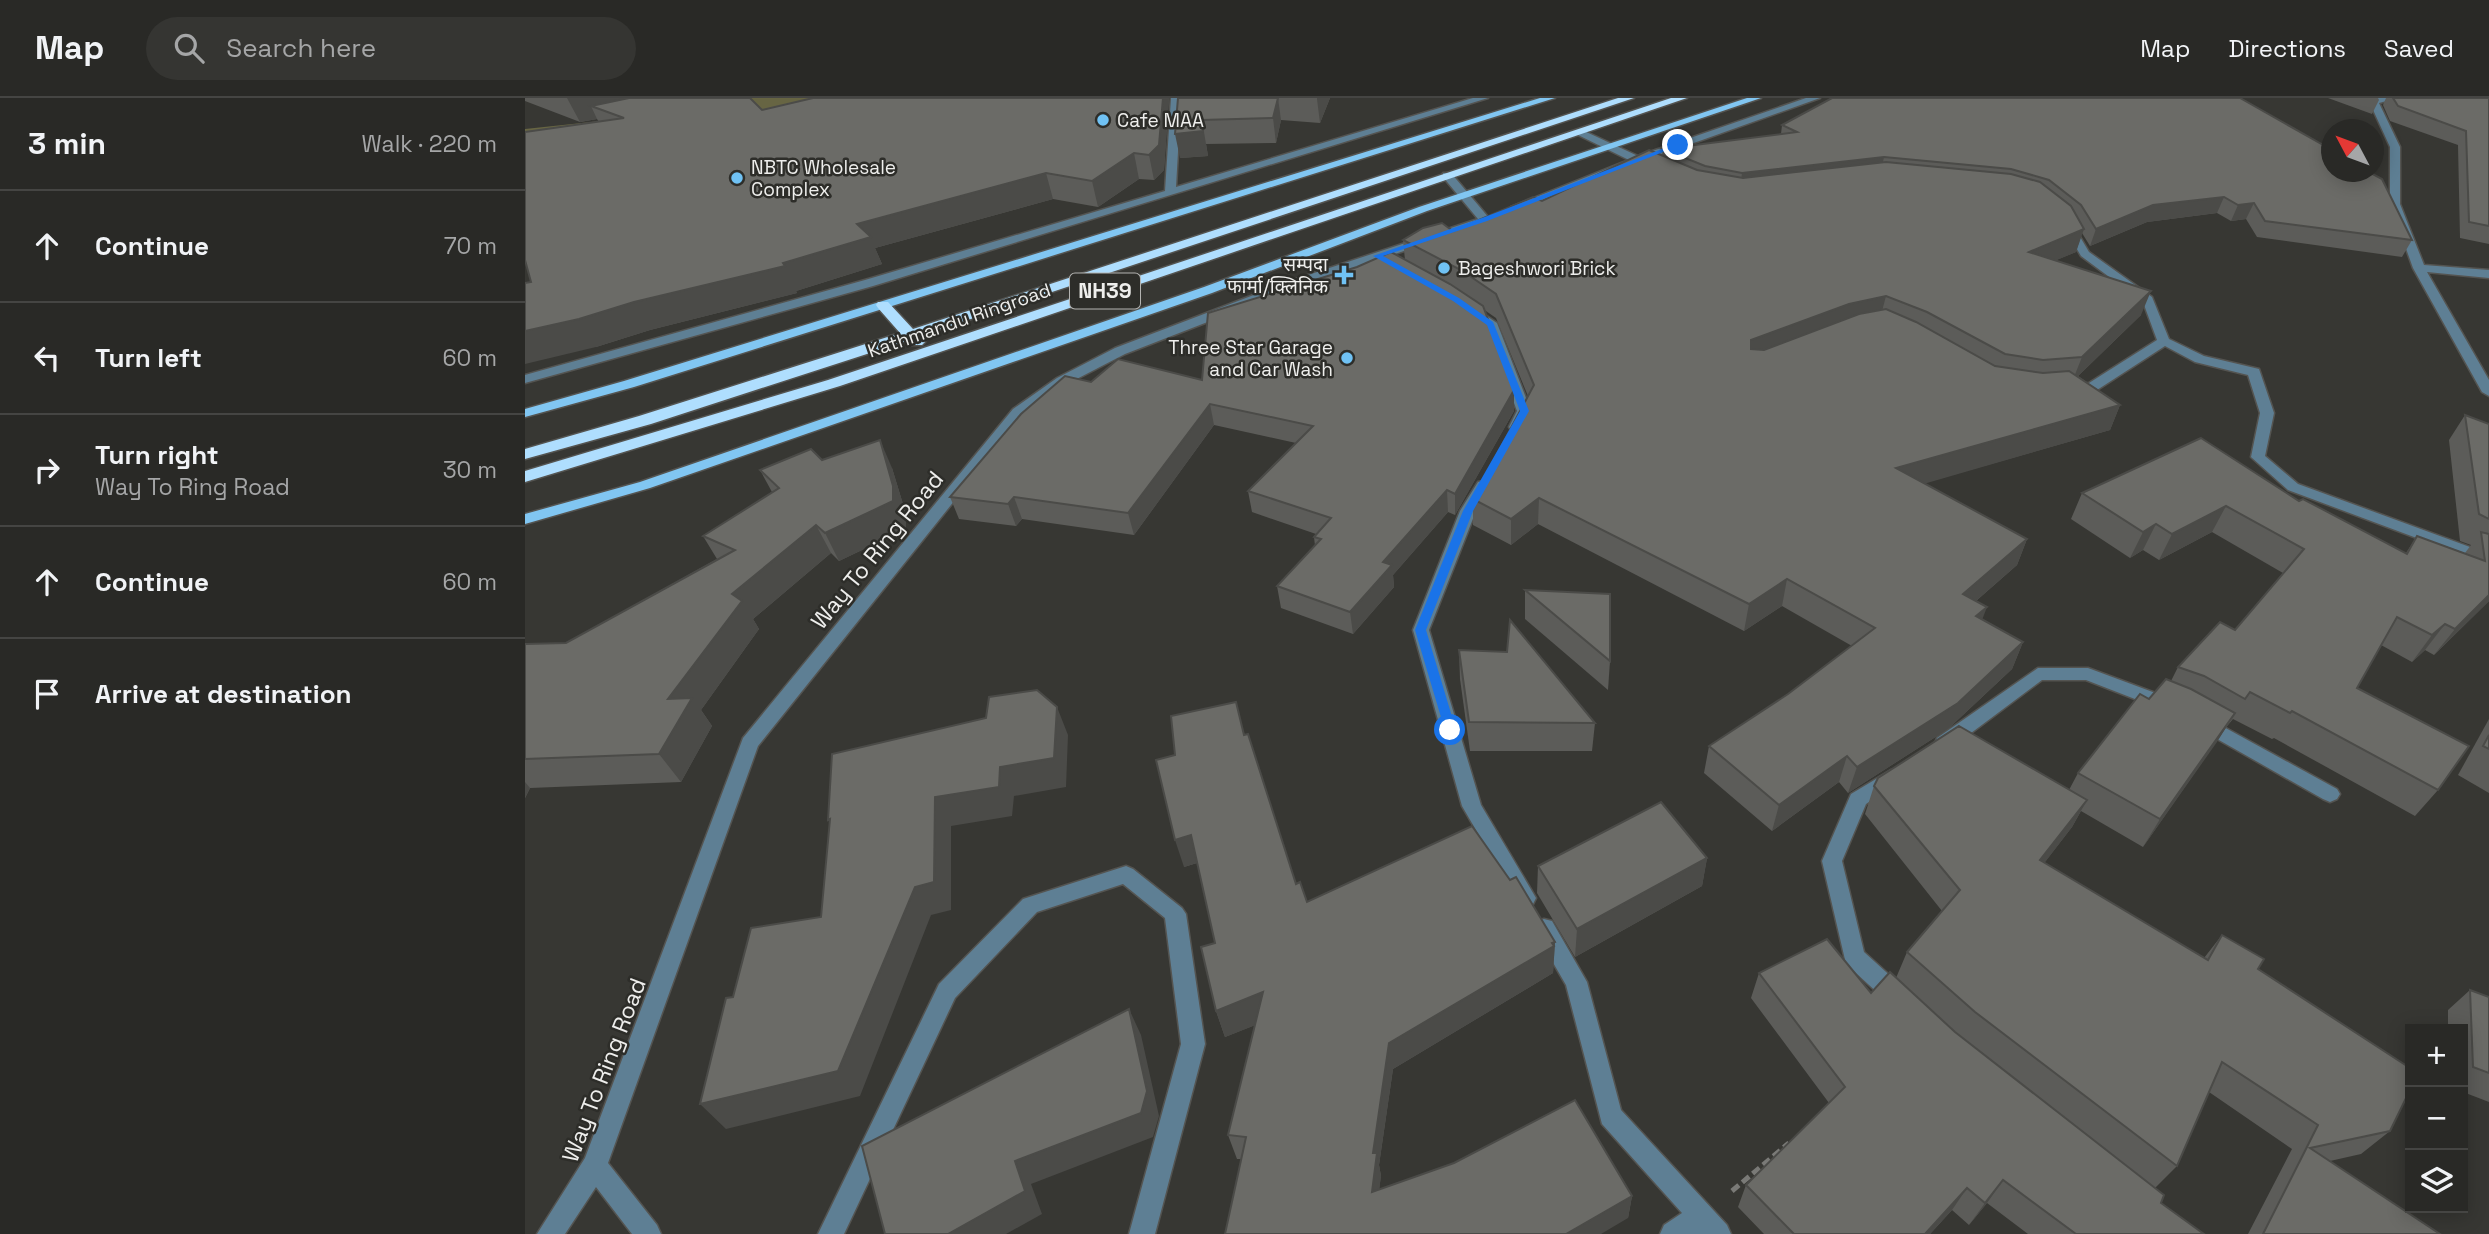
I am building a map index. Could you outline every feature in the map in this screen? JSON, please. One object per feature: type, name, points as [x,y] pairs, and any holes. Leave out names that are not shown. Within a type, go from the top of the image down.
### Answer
[{"type":"highway","name":"Kathmandu Ringroad","points":[[525,454],[645,420],[1629,98]]},
{"type":"highway","name":"Kathmandu Ringroad","points":[[525,477],[643,443],[926,352],[1682,98]]},
{"type":"highway","points":[[883,305],[926,352]]},
{"type":"main road","points":[[525,414],[1550,98]]},
{"type":"main road","points":[[525,519],[645,485],[1208,290],[1464,195],[1611,149],[1756,98]]},
{"type":"street","points":[[1170,192],[1176,98]]},
{"type":"street","points":[[525,379],[712,329],[1483,98]]},
{"type":"street","points":[[1510,209],[1637,160],[1815,98]]},
{"type":"street","points":[[2393,98],[2374,101],[2395,147],[2395,204],[2419,268],[2489,392]]},
{"type":"street","points":[[1579,132],[1667,173]]},
{"type":"street","name":"Way To Ring Road","points":[[550,1234],[595,1166],[750,743],[1018,412],[1062,381],[1120,351],[1491,217],[1464,195],[1447,175]]},
{"type":"street","points":[[2060,217],[2070,225],[2085,254],[2148,300],[2164,341],[2200,359],[2254,372],[2267,413],[2258,457],[2293,487],[2489,560]]},
{"type":"street","points":[[1049,229],[1066,248]]},
{"type":"street","points":[[1377,256],[1397,267]]},
{"type":"street","points":[[2419,268],[2489,274]]},
{"type":"street","points":[[1456,299],[1490,323],[1524,411],[1506,445]]},
{"type":"street","points":[[2057,390],[2092,387],[2164,341]]},
{"type":"street","points":[[1493,467],[1468,511],[1421,630],[1472,806],[1576,982],[1611,1116],[1710,1225],[1673,1234]]},
{"type":"street","points":[[1913,1012],[1854,957],[1832,862],[1858,799],[1918,760],[2038,674],[2088,674],[2181,710],[2330,794]]},
{"type":"street","points":[[831,1234],[947,991],[1030,905],[1126,875],[1175,914],[1193,1044],[1142,1234]]},
{"type":"street","points":[[595,1166],[648,1234]]},
{"type":"path","points":[[1710,1225],[1798,1135]]},
{"type":"building","points":[[629,98],[750,98],[762,110],[813,98],[1163,98],[1159,145],[1149,155],[1134,153],[1092,181],[1046,173],[857,224],[871,237],[783,263],[785,266],[525,331],[525,283],[531,282],[525,260],[525,132],[624,118],[591,106]]},
{"type":"building","points":[[1178,98],[1278,98],[1273,118],[1202,120],[1203,131],[1175,134]]},
{"type":"building","points":[[1832,98],[2240,98],[2321,144],[2321,182],[2383,182],[2412,240],[2265,221],[2254,203],[2238,205],[2224,197],[2153,205],[2096,229],[2081,205],[2049,180],[2011,169],[1884,157],[1742,173],[1705,166],[1663,149],[1797,132],[1782,125]]},
{"type":"building","points":[[2393,98],[2489,98],[2489,226],[2469,222],[2466,131],[2398,106]]},
{"type":"building","points":[[1649,150],[1697,170],[1743,178],[1886,162],[2011,174],[2040,182],[2071,206],[2084,229],[2029,252],[2151,291],[2082,357],[2043,360],[2005,354],[1927,312],[1886,296],[1849,304],[1751,340],[1751,349],[1764,350],[1859,314],[1886,309],[1916,322],[1995,366],[2043,373],[2069,371],[2120,405],[1896,468],[2027,539],[1963,594],[1987,607],[1976,616],[2023,642],[1958,703],[1857,767],[1847,756],[1779,805],[1709,746],[1788,694],[1875,628],[1787,579],[1749,604],[1539,498],[1511,519],[1473,499],[1534,385],[1496,294],[1461,270],[1403,240],[1423,228],[1442,223],[1453,231],[1533,197],[1542,201]]},
{"type":"building","points":[[1391,252],[1450,284],[1483,306],[1514,390],[1455,494],[1447,490],[1383,562],[1392,565],[1350,612],[1277,586],[1321,539],[1314,537],[1331,518],[1248,491],[1313,426],[1210,404],[1128,513],[1014,497],[1008,504],[950,497],[1021,414],[1065,376],[1091,382],[1118,359],[1202,380],[1208,313],[1357,267]]},
{"type":"building","points":[[2465,415],[2489,424],[2489,519],[2479,514]]},
{"type":"building","points":[[2201,438],[2299,501],[2303,499],[2407,554],[2417,536],[2485,561],[2481,532],[2489,534],[2489,595],[2455,629],[2445,624],[2432,635],[2397,617],[2357,688],[2469,746],[2438,790],[2292,711],[2290,713],[2250,692],[2245,699],[2204,676],[2178,667],[2220,622],[2235,630],[2304,549],[2226,506],[2172,534],[2156,524],[2143,532],[2082,493]]},
{"type":"building","points":[[880,440],[893,486],[893,501],[825,533],[816,525],[732,594],[742,601],[668,699],[692,698],[659,754],[525,759],[525,644],[566,643],[735,550],[703,536],[779,488],[760,470],[811,449],[822,460]]},
{"type":"building","points":[[1525,590],[1610,594],[1610,661]]},
{"type":"building","points":[[1510,620],[1595,723],[1469,722],[1459,650],[1507,652]]},
{"type":"building","points":[[2166,679],[2235,713],[2160,819],[2078,773],[2140,694],[2149,699]]},
{"type":"building","points":[[1037,690],[1057,707],[1054,758],[1000,767],[999,787],[935,797],[934,882],[915,887],[838,1071],[700,1104],[726,998],[733,997],[751,928],[821,917],[830,819],[828,820],[832,754],[986,718],[989,697]]},
{"type":"building","points":[[1236,702],[1244,735],[1248,734],[1296,884],[1300,882],[1307,902],[1472,826],[1510,880],[1516,877],[1555,942],[1552,943],[1554,946],[1389,1043],[1373,1153],[1377,1153],[1372,1192],[1454,1163],[1575,1100],[1632,1196],[1566,1234],[1225,1234],[1246,1137],[1228,1135],[1263,992],[1216,1011],[1201,947],[1215,943],[1191,835],[1175,840],[1156,760],[1175,755],[1171,716]]},
{"type":"building","points":[[1959,726],[2087,800],[2040,860],[2208,960],[2222,935],[2264,959],[2258,969],[2405,1065],[2405,1100],[2390,1131],[2310,1148],[2440,1234],[2263,1234],[2318,1125],[2222,1062],[2177,1166],[1975,1012],[1907,952],[1960,890],[1874,786],[1878,778]]},
{"type":"building","points":[[2489,735],[2489,749],[2483,746]]},
{"type":"building","points":[[1661,802],[1707,858],[1577,929],[1538,866]]},
{"type":"building","points":[[1827,939],[1871,993],[1890,972],[1955,1032],[2164,1195],[2161,1203],[2204,1234],[2076,1234],[2003,1180],[1985,1203],[1967,1188],[1925,1234],[1794,1234],[1746,1185],[1845,1087],[1759,973]]},
{"type":"building","points":[[2470,990],[2489,997],[2489,1073],[2473,1067]]},
{"type":"building","points":[[1129,1009],[1147,1091],[1141,1113],[1015,1161],[1025,1191],[948,1234],[885,1234],[862,1146]]},
{"type":"waterway","points":[[525,146],[624,136],[691,125],[787,98]]},
{"type":"place","name":"Cafe MAA","points":[[1103,120]]},
{"type":"place","name":"NBTC Wholesale Complex","points":[[737,178]]},
{"type":"place","name":"Bageshwori Brick","points":[[1444,268]]},
{"type":"place","name":"सम्पदा फार्मा/क्लिनिक","points":[[1344,275]]},
{"type":"place","name":"Three Star Garage and Car Wash","points":[[1347,358]]},
{"type":"route","points":[[1450,730],[1421,630],[1468,511],[1524,411],[1490,323],[1456,299],[1377,256],[1485,219],[1678,145]]}]
